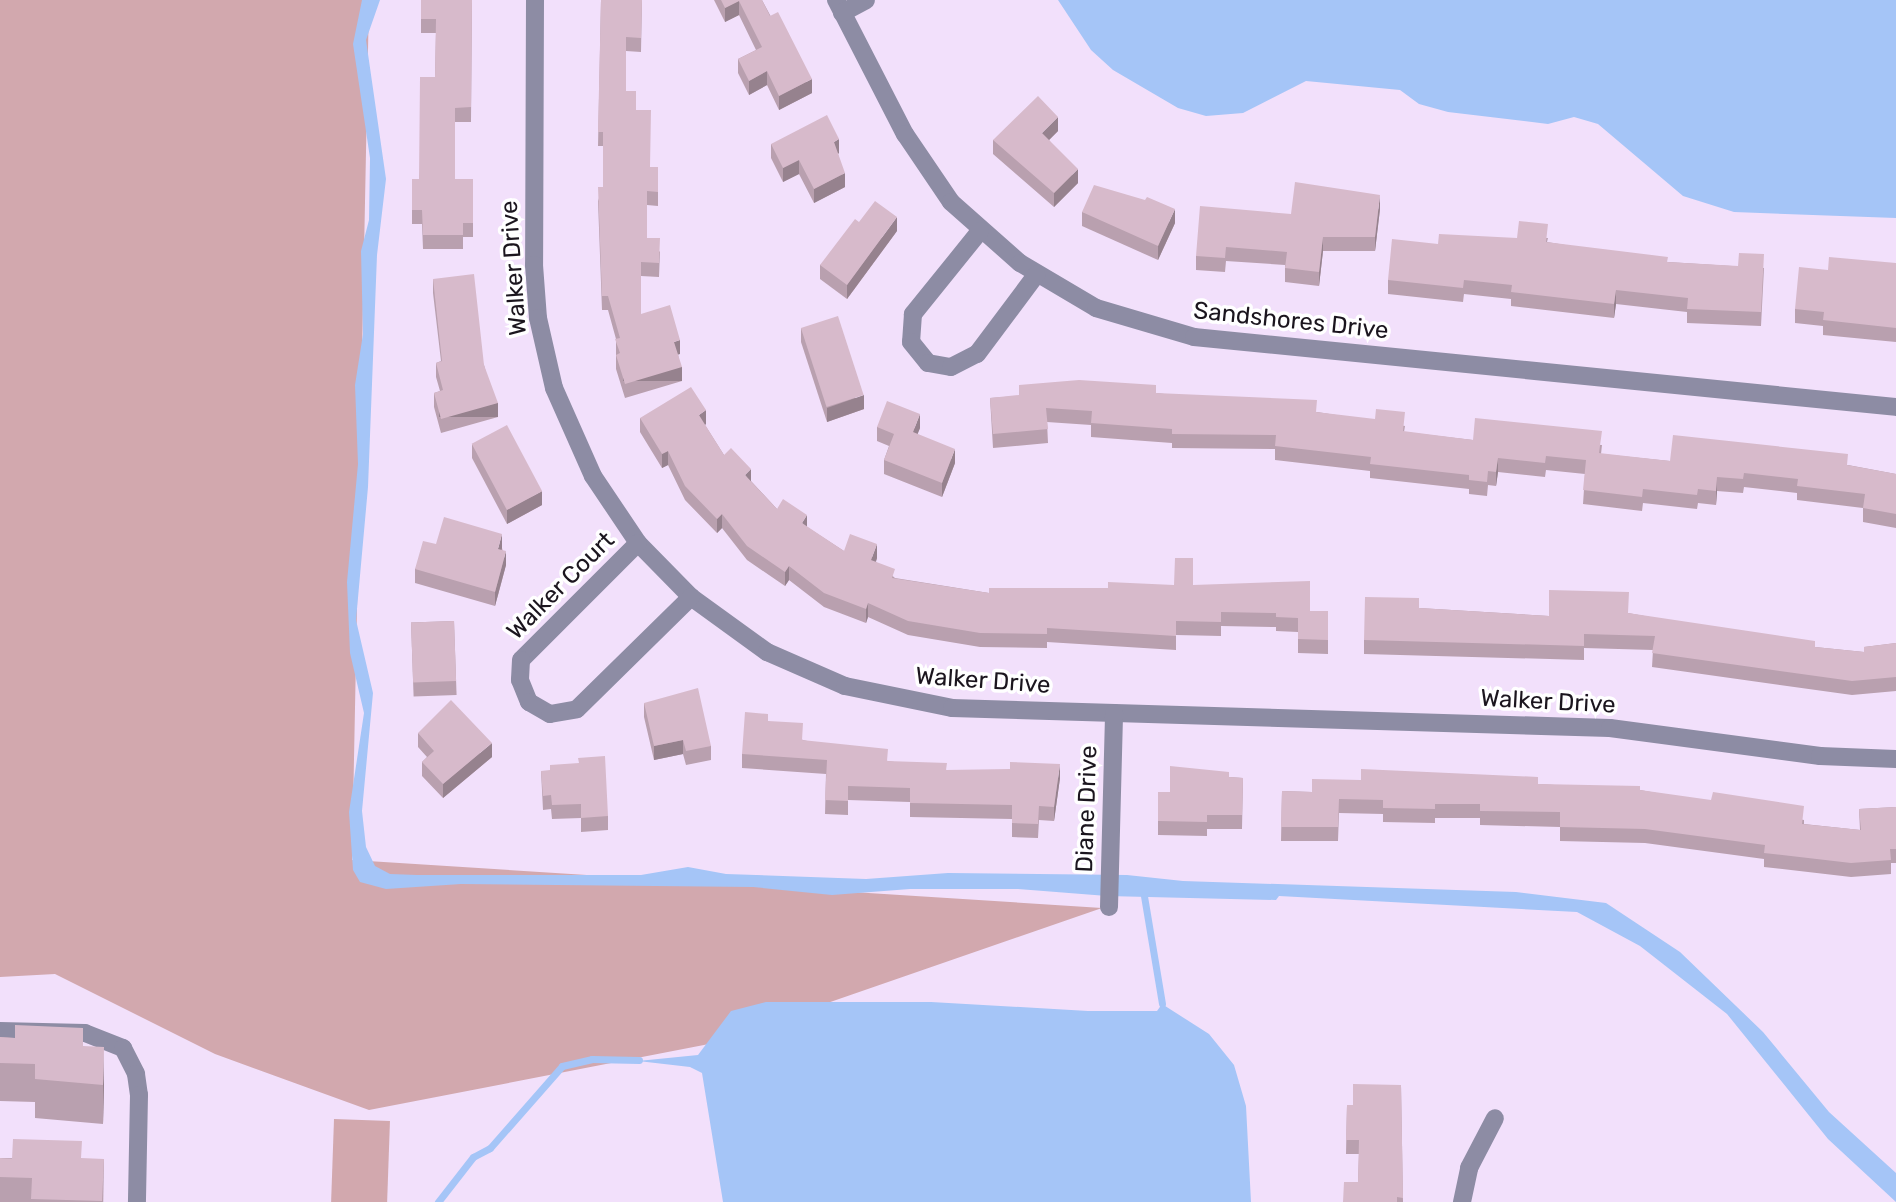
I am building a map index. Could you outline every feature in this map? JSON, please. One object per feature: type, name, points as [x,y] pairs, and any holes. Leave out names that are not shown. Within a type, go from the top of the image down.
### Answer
[{"type":"street","name":"Walker Drive","points":[[535,0],[533,208],[538,318],[554,387],[571,430],[610,505],[638,543],[691,597],[767,652],[845,686],[952,708],[1610,728],[1820,757],[1896,759]]},
{"type":"street","points":[[839,7],[866,0]]},
{"type":"street","name":"Sandshores Drive","points":[[839,7],[926,169],[980,232],[1036,275],[1096,308],[1194,337],[1896,407]]},
{"type":"street","points":[[980,232],[914,314],[911,342],[928,363],[951,367],[977,354],[1036,275]]},
{"type":"street","name":"Walker Court","points":[[638,543],[521,660],[520,680],[529,702],[550,714],[577,709],[691,597]]},
{"type":"street","name":"Diane Drive","points":[[1109,907],[1114,713]]},
{"type":"street","points":[[0,1031],[85,1033],[123,1048],[136,1074],[139,1095],[137,1202]]},
{"type":"street","points":[[1462,1202],[1469,1168],[1495,1118]]},
{"type":"shaded area","points":[[0,0],[369,0],[352,860],[1102,908],[709,1044],[369,1110],[215,1054],[55,974],[0,977]]},
{"type":"shaded area","points":[[334,1119],[390,1121],[387,1202],[331,1202]]},
{"type":"water","points":[[362,0],[380,0],[366,40],[386,179],[377,255],[368,487],[356,620],[373,693],[362,811],[366,847],[375,866],[390,874],[417,875],[641,875],[688,867],[726,874],[866,879],[948,873],[1127,875],[1183,881],[1516,892],[1606,903],[1680,952],[1763,1032],[1829,1112],[1896,1173],[1896,1202],[1828,1139],[1727,1014],[1640,946],[1577,912],[1279,896],[1276,900],[1107,896],[1018,889],[910,889],[832,895],[753,887],[461,884],[386,889],[360,882],[353,870],[349,812],[364,713],[350,653],[347,582],[358,464],[355,385],[363,334],[361,251],[369,220],[370,158],[353,44]]},
{"type":"water","points":[[1058,0],[1896,0],[1896,218],[1734,212],[1683,196],[1598,124],[1574,117],[1548,124],[1448,112],[1419,104],[1400,90],[1306,81],[1243,113],[1206,116],[1178,108],[1113,70],[1091,50]]},
{"type":"water","points":[[766,1002],[931,1002],[1088,1011],[1157,1011],[1162,1004],[1209,1034],[1234,1065],[1246,1106],[1251,1202],[723,1202],[702,1073],[690,1067],[638,1061],[698,1055],[731,1011]]},
{"type":"building","points":[[421,0],[472,0],[471,107],[455,108],[455,179],[473,179],[473,223],[463,223],[463,235],[423,235],[422,210],[412,210],[412,179],[419,179],[420,77],[435,77],[436,19],[421,19]]},
{"type":"building","points":[[601,0],[642,0],[641,38],[626,37],[626,91],[636,91],[636,110],[651,110],[650,167],[658,167],[658,192],[647,191],[647,238],[660,238],[659,263],[641,262],[641,314],[670,305],[680,340],[674,342],[682,367],[625,384],[616,355],[620,353],[615,339],[620,338],[608,296],[602,296],[598,187],[603,187],[603,132],[598,132]]},
{"type":"building","points":[[721,0],[762,0],[770,16],[778,12],[812,79],[779,96],[767,71],[749,81],[738,59],[762,47],[739,1],[725,8]]},
{"type":"building","points":[[1038,96],[1058,117],[1042,133],[1078,169],[1054,193],[993,140]]},
{"type":"building","points":[[827,115],[839,139],[834,142],[845,173],[814,189],[799,160],[783,168],[771,144]]},
{"type":"building","points":[[1295,182],[1380,195],[1375,237],[1323,237],[1319,272],[1285,268],[1287,252],[1226,247],[1225,258],[1196,256],[1200,206],[1291,214]]},
{"type":"building","points":[[1094,185],[1145,200],[1147,197],[1175,209],[1158,246],[1082,212]]},
{"type":"building","points":[[875,201],[897,217],[847,285],[820,265],[855,219],[859,222]]},
{"type":"building","points":[[1519,221],[1548,224],[1546,242],[1668,257],[1667,262],[1738,266],[1739,253],[1764,254],[1761,312],[1687,309],[1688,298],[1616,290],[1614,304],[1511,292],[1512,285],[1464,280],[1463,288],[1388,280],[1392,239],[1438,244],[1439,234],[1517,238]]},
{"type":"building","points":[[1829,257],[1896,263],[1896,328],[1823,320],[1824,312],[1795,309],[1799,267],[1828,270]]},
{"type":"building","points":[[474,274],[484,365],[498,403],[441,419],[434,393],[443,390],[436,363],[442,361],[433,279]]},
{"type":"building","points":[[838,316],[864,395],[827,407],[801,328]]},
{"type":"building","points":[[1079,380],[1156,385],[1156,393],[1317,400],[1316,412],[1375,419],[1376,409],[1405,412],[1403,431],[1473,440],[1475,418],[1602,431],[1599,453],[1670,461],[1673,435],[1848,454],[1847,465],[1896,474],[1896,514],[1863,508],[1865,494],[1797,486],[1798,479],[1744,473],[1743,479],[1717,477],[1716,491],[1698,489],[1697,495],[1643,489],[1642,497],[1583,490],[1586,460],[1546,456],[1545,463],[1498,458],[1496,472],[1488,471],[1487,482],[1469,480],[1469,475],[1370,464],[1371,457],[1275,446],[1276,435],[1172,434],[1172,429],[1091,423],[1092,411],[1046,408],[1048,429],[993,434],[990,398],[1019,395],[1019,385]]},
{"type":"building","points":[[691,387],[706,410],[699,415],[724,455],[731,448],[751,469],[745,475],[777,509],[783,499],[807,515],[802,523],[844,551],[850,534],[877,544],[871,560],[895,569],[892,578],[989,593],[989,588],[1108,588],[1108,582],[1174,585],[1175,558],[1193,558],[1193,585],[1310,581],[1310,611],[1328,611],[1328,640],[1298,639],[1298,618],[1276,617],[1276,613],[1221,612],[1221,622],[1176,621],[1176,636],[1047,628],[1047,634],[980,633],[908,621],[868,603],[866,609],[824,593],[789,566],[785,572],[747,546],[722,514],[717,519],[685,486],[668,451],[662,454],[640,418]]},
{"type":"building","points":[[887,401],[920,414],[913,432],[955,449],[942,483],[884,460],[894,434],[877,427]]},
{"type":"building","points":[[507,425],[542,491],[507,510],[472,444]]},
{"type":"building","points":[[444,517],[502,534],[498,549],[506,551],[495,592],[415,569],[423,541],[436,544]]},
{"type":"building","points":[[1549,590],[1629,592],[1628,613],[1815,641],[1815,647],[1864,652],[1864,647],[1896,643],[1896,677],[1852,681],[1652,653],[1655,636],[1584,634],[1584,646],[1364,640],[1365,597],[1419,598],[1419,608],[1549,616]]},
{"type":"building","points":[[454,621],[456,681],[413,682],[411,623]]},
{"type":"building","points":[[698,688],[711,746],[686,751],[683,740],[654,746],[644,703]]},
{"type":"building","points":[[451,700],[492,743],[443,784],[422,762],[434,751],[418,733]]},
{"type":"building","points":[[745,712],[768,714],[768,721],[803,723],[802,740],[888,749],[887,761],[947,763],[946,770],[1010,769],[1010,762],[1060,764],[1054,807],[1039,806],[1038,824],[1012,823],[1012,805],[910,803],[910,788],[848,786],[848,801],[825,800],[827,760],[742,754]]},
{"type":"building","points":[[605,756],[608,816],[581,818],[581,804],[552,805],[551,795],[543,796],[541,771],[550,770],[550,765],[579,763],[578,758]]},
{"type":"building","points":[[1170,766],[1229,772],[1229,777],[1243,778],[1242,815],[1207,815],[1207,822],[1158,821],[1158,792],[1170,792]]},
{"type":"building","points":[[1361,769],[1538,777],[1538,784],[1640,786],[1640,790],[1711,800],[1713,792],[1804,806],[1802,824],[1861,830],[1859,809],[1896,807],[1896,849],[1890,849],[1891,860],[1851,863],[1764,853],[1765,845],[1645,829],[1560,827],[1560,812],[1480,811],[1480,804],[1435,804],[1435,809],[1383,808],[1383,800],[1339,799],[1338,827],[1281,827],[1282,791],[1312,792],[1312,779],[1361,780]]},
{"type":"building","points":[[15,1025],[83,1028],[83,1046],[104,1047],[103,1085],[35,1079],[35,1064],[0,1063],[0,1037],[15,1038]]},
{"type":"building","points":[[1353,1084],[1401,1085],[1403,1198],[1397,1197],[1397,1202],[1343,1202],[1344,1182],[1358,1182],[1359,1140],[1346,1140],[1347,1105],[1353,1105]]},
{"type":"building","points":[[13,1139],[82,1141],[81,1158],[104,1159],[102,1201],[31,1199],[32,1178],[0,1177],[0,1158],[12,1159]]},
{"type":"waterway","points":[[1144,896],[1162,1004]]},
{"type":"waterway","points":[[438,1202],[473,1157],[490,1148],[562,1066],[592,1059],[639,1060]]}]
